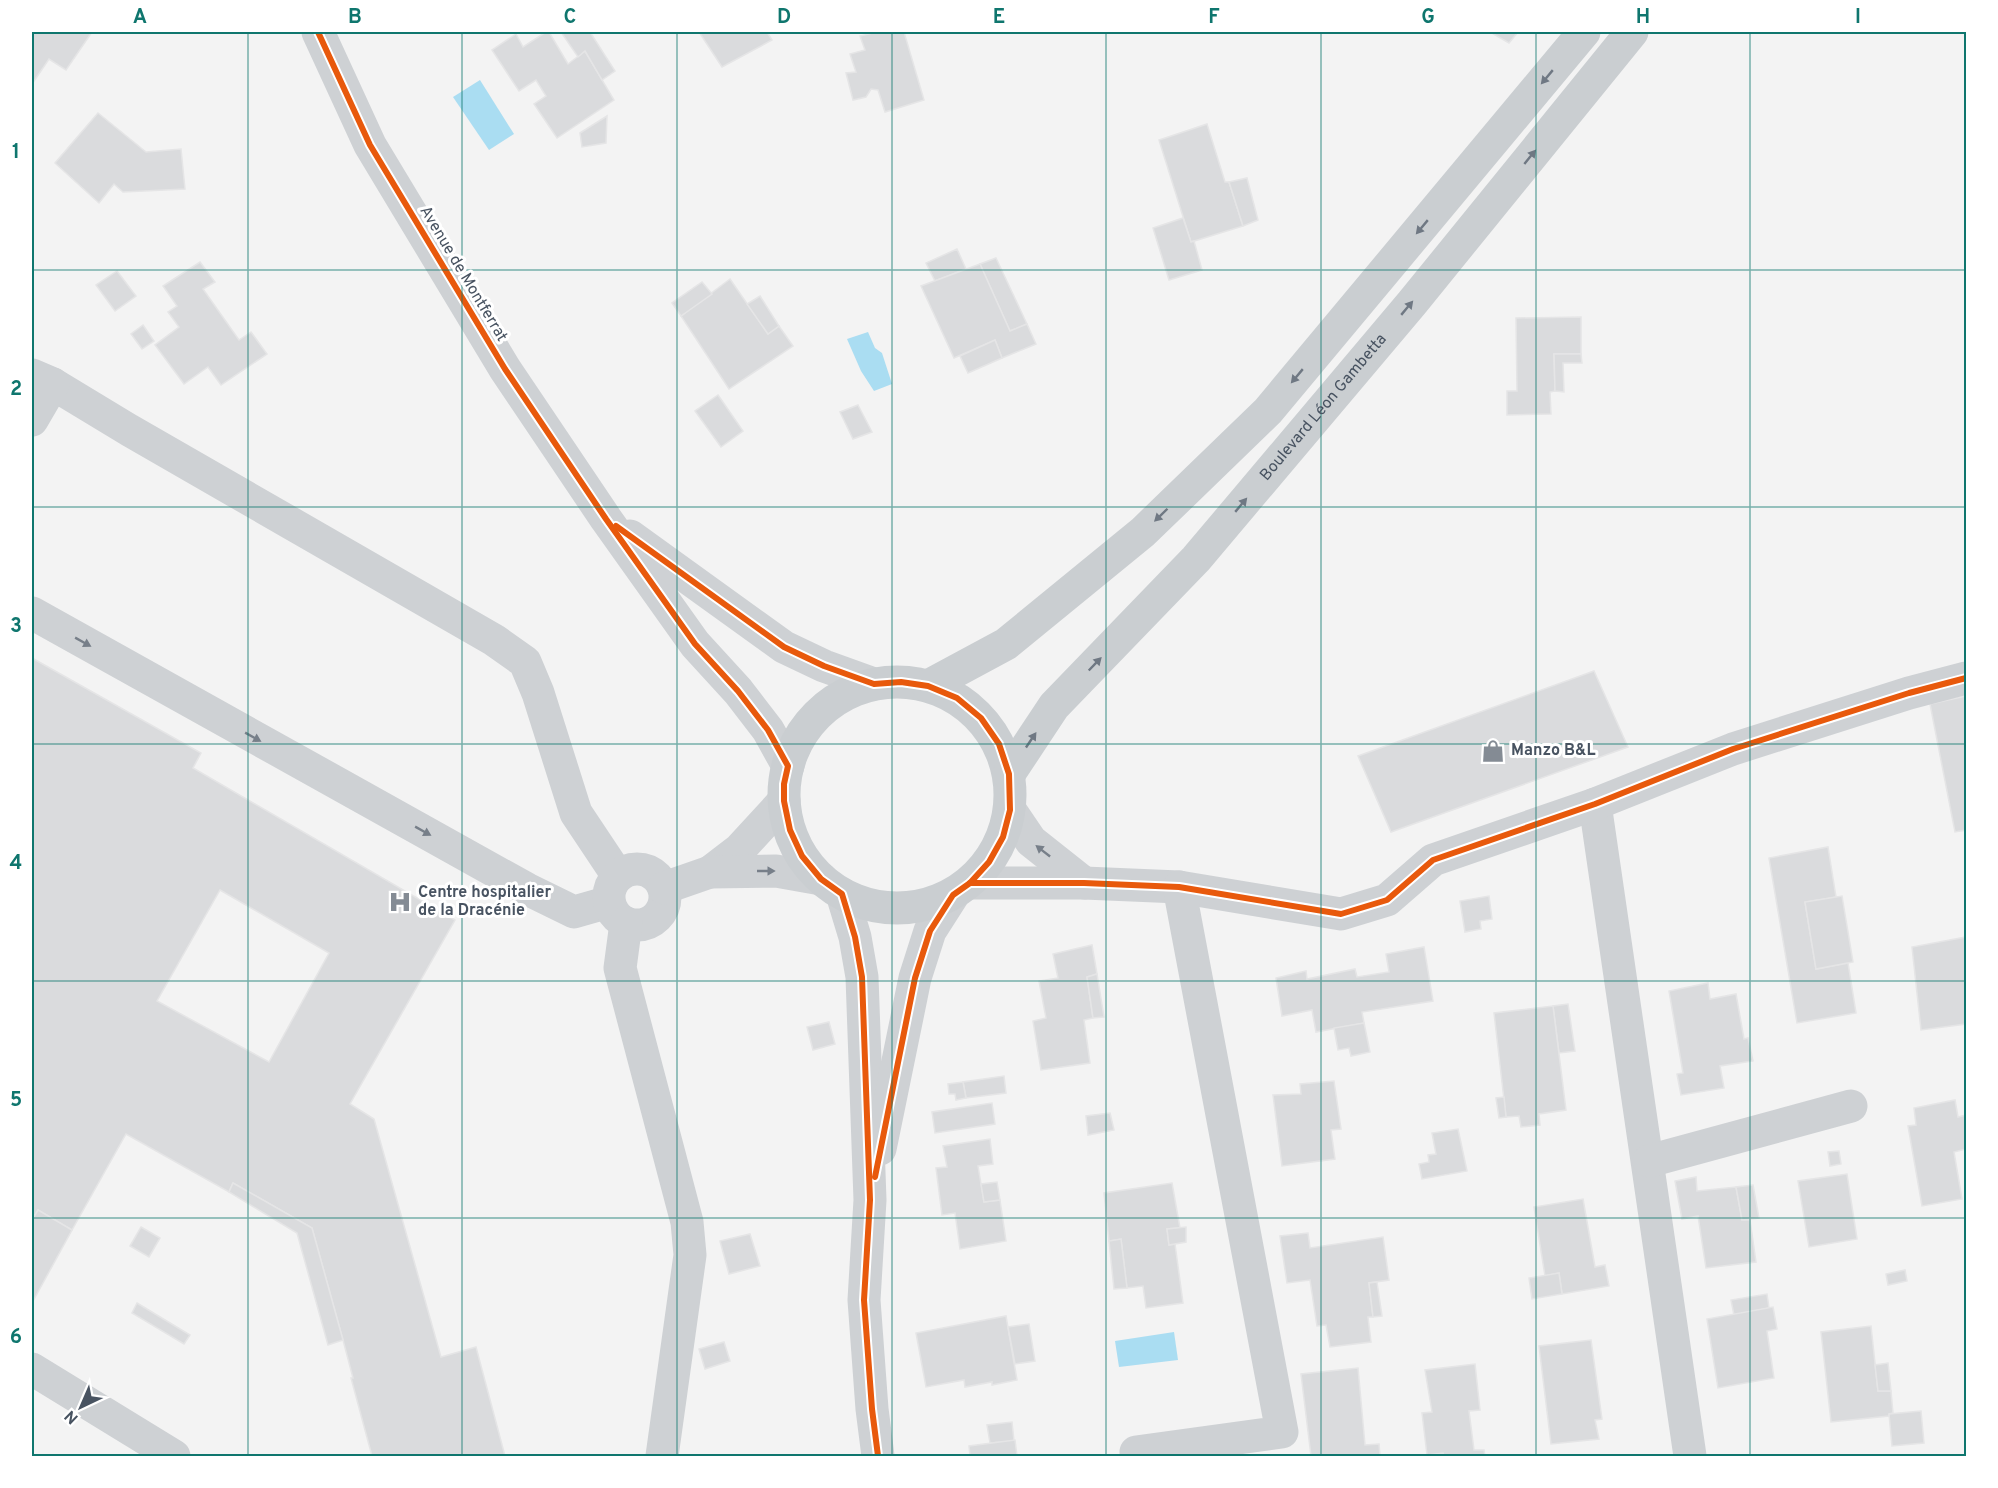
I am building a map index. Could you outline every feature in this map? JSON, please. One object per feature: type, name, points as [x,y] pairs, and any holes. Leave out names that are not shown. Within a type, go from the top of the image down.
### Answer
[{"type":"main road","points":[[928,686],[1006,644],[1143,532],[1268,411],[1584,32]]},
{"type":"main road","name":"Boulevard Léon Gambetta","points":[[1009,774],[1054,706],[1196,559],[1412,303],[1632,32]]},
{"type":"main road","points":[[902,682],[928,686],[957,698],[981,718],[999,744],[1009,774],[1010,810],[1003,837],[989,862],[962,889],[926,905],[897,908],[869,905],[832,886],[802,856],[790,830],[784,801],[784,784],[788,766],[800,737],[819,712],[845,694],[874,684],[902,682]]},
{"type":"street","name":"Avenue de Montferrat","points":[[318,32],[370,145],[486,340],[606,519],[695,644],[738,691],[768,730],[788,766]]},
{"type":"street","points":[[32,420],[42,379],[494,640],[525,662],[538,693],[576,813],[618,900],[644,924],[659,914],[664,906],[664,888],[653,874],[645,870],[635,868],[626,870],[618,900],[620,968],[687,1222],[690,1255],[662,1456]]},
{"type":"street","points":[[606,519],[784,647],[824,666],[874,684]]},
{"type":"street","points":[[32,613],[574,912],[618,900]]},
{"type":"street","points":[[870,1200],[915,978],[930,931],[962,889],[1084,883],[1179,887],[1341,914],[1387,900],[1432,860],[1595,804],[1733,749],[1909,693],[1966,678]]},
{"type":"street","points":[[664,888],[710,872],[740,849],[784,801]]},
{"type":"street","points":[[1595,804],[1649,1161],[1690,1456]]},
{"type":"street","points":[[1010,810],[1030,841],[1084,883]]},
{"type":"street","points":[[710,872],[776,871],[832,886],[855,936],[862,976],[870,1200],[864,1300],[878,1456]]},
{"type":"street","points":[[1136,1452],[1282,1432],[1179,887]]},
{"type":"street","points":[[1649,1161],[1851,1106]]},
{"type":"street","points":[[32,1369],[174,1456]]},
{"type":"water","points":[[480,80],[514,134],[489,150],[453,97]]},
{"type":"water","points":[[868,332],[875,348],[882,353],[892,384],[874,391],[861,371],[847,339]]},
{"type":"water","points":[[1174,1332],[1178,1360],[1119,1367],[1115,1341]]},
{"type":"building","points":[[32,32],[92,32],[66,70],[49,59],[32,84]]},
{"type":"building","points":[[549,32],[568,64],[585,51],[614,100],[557,138],[534,104],[546,96],[536,80],[519,91],[492,50],[516,34],[523,47]]},
{"type":"building","points":[[561,32],[590,32],[615,71],[602,80],[585,51],[578,57]]},
{"type":"building","points":[[699,32],[767,32],[772,40],[722,67]]},
{"type":"building","points":[[877,32],[904,32],[924,100],[885,112],[878,90],[871,89],[866,97],[853,100],[846,73],[856,72],[850,54],[865,50],[860,36]]},
{"type":"building","points":[[1490,32],[1518,32],[1509,43]]},
{"type":"building","points":[[98,113],[146,152],[181,149],[185,189],[123,192],[114,184],[99,203],[55,163]]},
{"type":"building","points":[[607,116],[606,143],[582,147],[580,133]]},
{"type":"building","points":[[1207,124],[1225,182],[1229,182],[1243,226],[1191,242],[1159,140]]},
{"type":"building","points":[[1247,178],[1258,220],[1243,226],[1229,182]]},
{"type":"building","points":[[1183,218],[1191,242],[1194,241],[1202,270],[1169,280],[1153,228]]},
{"type":"building","points":[[957,249],[966,269],[935,281],[926,263]]},
{"type":"building","points":[[996,258],[1027,324],[1010,331],[980,264]]},
{"type":"building","points":[[200,262],[215,282],[203,289],[239,340],[251,332],[267,354],[221,385],[208,367],[184,384],[155,345],[179,327],[168,312],[177,306],[163,286]]},
{"type":"building","points":[[980,264],[1010,331],[1027,324],[1036,344],[1002,358],[995,340],[954,358],[921,286]]},
{"type":"building","points":[[117,271],[136,296],[115,311],[96,285]]},
{"type":"building","points":[[730,279],[768,334],[779,326],[793,346],[729,389],[681,316]]},
{"type":"building","points":[[702,282],[712,294],[681,316],[672,303]]},
{"type":"building","points":[[760,296],[779,326],[768,334],[747,304]]},
{"type":"building","points":[[1581,317],[1581,354],[1554,354],[1555,391],[1550,392],[1551,414],[1507,415],[1507,391],[1517,391],[1516,318]]},
{"type":"building","points":[[143,325],[154,341],[142,349],[131,334]]},
{"type":"building","points":[[995,340],[1002,358],[968,373],[960,356]]},
{"type":"building","points":[[1554,354],[1581,354],[1582,363],[1563,363],[1564,392],[1555,391]]},
{"type":"building","points":[[718,395],[743,431],[721,447],[695,411]]},
{"type":"building","points":[[858,405],[872,432],[853,439],[840,412]]},
{"type":"building","points":[[32,658],[201,753],[193,768],[455,920],[350,1104],[374,1119],[441,1357],[476,1347],[505,1456],[372,1456],[312,1228],[233,1183],[229,1192],[126,1134],[72,1230],[38,1210],[32,1220]],"holes":[[[220,890],[329,953],[269,1062],[157,1001]]]},
{"type":"building","name":"Manzo B&L","points":[[1594,671],[1628,747],[1391,832],[1358,756]]},
{"type":"building","points":[[1966,696],[1966,830],[1955,832],[1930,704]]},
{"type":"building","points":[[1828,847],[1836,897],[1805,902],[1816,969],[1848,963],[1856,1013],[1797,1023],[1769,858]]},
{"type":"building","points":[[1489,896],[1492,919],[1480,921],[1481,929],[1465,932],[1460,901]]},
{"type":"building","points":[[1842,896],[1853,962],[1816,969],[1805,902]]},
{"type":"building","points":[[1966,937],[1966,1024],[1921,1030],[1912,947]]},
{"type":"building","points":[[1092,945],[1097,974],[1087,977],[1093,1018],[1084,1020],[1090,1063],[1041,1070],[1033,1021],[1046,1018],[1039,981],[1058,978],[1053,954]]},
{"type":"building","points":[[1424,947],[1433,1001],[1362,1012],[1364,1023],[1316,1032],[1312,1010],[1282,1016],[1276,978],[1306,971],[1307,979],[1355,969],[1357,977],[1389,972],[1386,954]]},
{"type":"building","points":[[1097,974],[1104,1017],[1093,1018],[1087,977]]},
{"type":"building","points":[[1708,983],[1710,999],[1736,994],[1744,1039],[1748,1038],[1753,1061],[1720,1066],[1724,1088],[1681,1095],[1677,1074],[1683,1073],[1669,991]]},
{"type":"building","points":[[1568,1004],[1575,1051],[1559,1053],[1553,1006]]},
{"type":"building","points":[[1553,1006],[1566,1110],[1539,1114],[1540,1125],[1521,1127],[1519,1116],[1506,1117],[1494,1013]]},
{"type":"building","points":[[829,1022],[835,1044],[813,1050],[807,1027]]},
{"type":"building","points":[[1364,1023],[1370,1052],[1351,1056],[1349,1048],[1338,1050],[1334,1028]]},
{"type":"building","points":[[1004,1076],[1006,1093],[966,1098],[963,1082]]},
{"type":"building","points":[[1334,1081],[1341,1129],[1331,1130],[1335,1159],[1282,1166],[1273,1095],[1301,1094],[1300,1084]]},
{"type":"building","points":[[963,1082],[966,1098],[956,1100],[955,1094],[949,1094],[948,1084]]},
{"type":"building","points":[[1504,1097],[1506,1117],[1499,1118],[1496,1098]]},
{"type":"building","points":[[1955,1100],[1958,1117],[1966,1115],[1966,1149],[1954,1152],[1962,1199],[1922,1206],[1908,1126],[1916,1125],[1914,1108]]},
{"type":"building","points":[[992,1103],[995,1124],[935,1133],[932,1112]]},
{"type":"building","points":[[1110,1113],[1114,1130],[1088,1135],[1086,1116]]},
{"type":"building","points":[[1458,1129],[1467,1171],[1422,1179],[1419,1164],[1429,1162],[1428,1155],[1436,1154],[1432,1133]]},
{"type":"building","points":[[990,1139],[993,1164],[978,1166],[984,1202],[1000,1200],[1006,1241],[960,1249],[955,1213],[942,1215],[936,1168],[947,1167],[943,1146]]},
{"type":"building","points":[[1839,1151],[1841,1164],[1830,1166],[1828,1152]]},
{"type":"building","points":[[1847,1174],[1857,1239],[1809,1247],[1798,1181]]},
{"type":"building","points":[[1696,1177],[1697,1191],[1736,1187],[1742,1220],[1750,1220],[1756,1262],[1706,1268],[1698,1216],[1682,1219],[1675,1181]]},
{"type":"building","points":[[997,1182],[1000,1200],[984,1202],[981,1184]]},
{"type":"building","points":[[233,1183],[312,1228],[343,1340],[328,1345],[297,1233],[229,1192]]},
{"type":"building","points":[[1172,1183],[1180,1228],[1167,1229],[1169,1245],[1175,1244],[1183,1303],[1146,1308],[1143,1286],[1127,1288],[1121,1239],[1109,1241],[1104,1193]]},
{"type":"building","points":[[1753,1185],[1759,1218],[1742,1220],[1736,1187]]},
{"type":"building","points":[[1583,1199],[1595,1267],[1605,1265],[1609,1286],[1562,1294],[1559,1273],[1545,1276],[1534,1207]]},
{"type":"building","points":[[38,1210],[72,1230],[32,1303],[32,1220]]},
{"type":"building","points":[[141,1227],[160,1238],[149,1257],[130,1246]]},
{"type":"building","points":[[1186,1227],[1186,1242],[1169,1245],[1167,1229]]},
{"type":"building","points":[[1308,1233],[1310,1248],[1383,1237],[1389,1280],[1369,1283],[1373,1317],[1368,1317],[1371,1342],[1330,1347],[1326,1325],[1317,1326],[1310,1280],[1287,1283],[1280,1236]]},
{"type":"building","points":[[750,1234],[760,1266],[729,1274],[720,1241]]},
{"type":"building","points":[[1121,1239],[1127,1288],[1114,1289],[1109,1241]]},
{"type":"building","points":[[1905,1270],[1907,1281],[1888,1285],[1886,1274]]},
{"type":"building","points":[[1559,1273],[1562,1294],[1532,1299],[1529,1278]]},
{"type":"building","points":[[1377,1282],[1382,1316],[1373,1317],[1369,1283]]},
{"type":"building","points":[[1767,1294],[1769,1308],[1734,1315],[1731,1300]]},
{"type":"building","points":[[137,1303],[190,1335],[184,1344],[132,1313]]},
{"type":"building","points":[[1773,1307],[1777,1329],[1767,1331],[1774,1378],[1718,1388],[1707,1319]]},
{"type":"building","points":[[1006,1316],[1017,1380],[965,1387],[964,1380],[926,1387],[916,1333]]},
{"type":"building","points":[[1029,1324],[1035,1361],[1015,1364],[1008,1327]]},
{"type":"building","points":[[1871,1326],[1878,1391],[1891,1391],[1893,1413],[1889,1416],[1831,1422],[1821,1332]]},
{"type":"building","points":[[1591,1340],[1602,1419],[1595,1420],[1599,1439],[1551,1444],[1539,1346]]},
{"type":"building","points":[[724,1342],[730,1361],[705,1369],[699,1349]]},
{"type":"building","points":[[1888,1363],[1891,1391],[1878,1391],[1875,1365]]},
{"type":"building","points":[[1475,1364],[1480,1410],[1469,1411],[1474,1450],[1484,1450],[1485,1456],[1444,1456],[1443,1453],[1427,1455],[1422,1413],[1432,1412],[1425,1370]]},
{"type":"building","points":[[1358,1368],[1365,1445],[1379,1444],[1380,1456],[1311,1456],[1301,1374]]},
{"type":"building","points":[[1921,1411],[1924,1443],[1892,1446],[1889,1414]]},
{"type":"building","points":[[1012,1422],[1014,1441],[990,1443],[987,1425]]},
{"type":"building","points":[[1015,1440],[1017,1456],[970,1456],[969,1446]]},
{"type":"cycle path","points":[[318,32],[370,145],[505,369],[606,519],[695,644],[738,691],[768,730],[788,766],[784,784],[784,801],[790,830],[802,856],[821,879],[842,894],[855,937],[862,977],[870,1200],[864,1300],[878,1456]]},
{"type":"cycle path","points":[[616,526],[784,647],[824,666],[874,684],[901,682],[928,686],[957,698],[981,718],[999,744],[1009,774],[1010,810],[1003,837],[989,862],[970,883],[953,895],[930,931],[915,978],[875,1177]]},
{"type":"cycle path","points":[[970,883],[1084,883],[1179,887],[1341,914],[1387,900],[1433,860],[1595,804],[1733,749],[1909,693],[1966,678]]},
{"type":"place","name":"Manzo B&L","points":[[1493,751]]},
{"type":"place","name":"Centre hospitalier de la Dracénie","points":[[400,902]]}]
